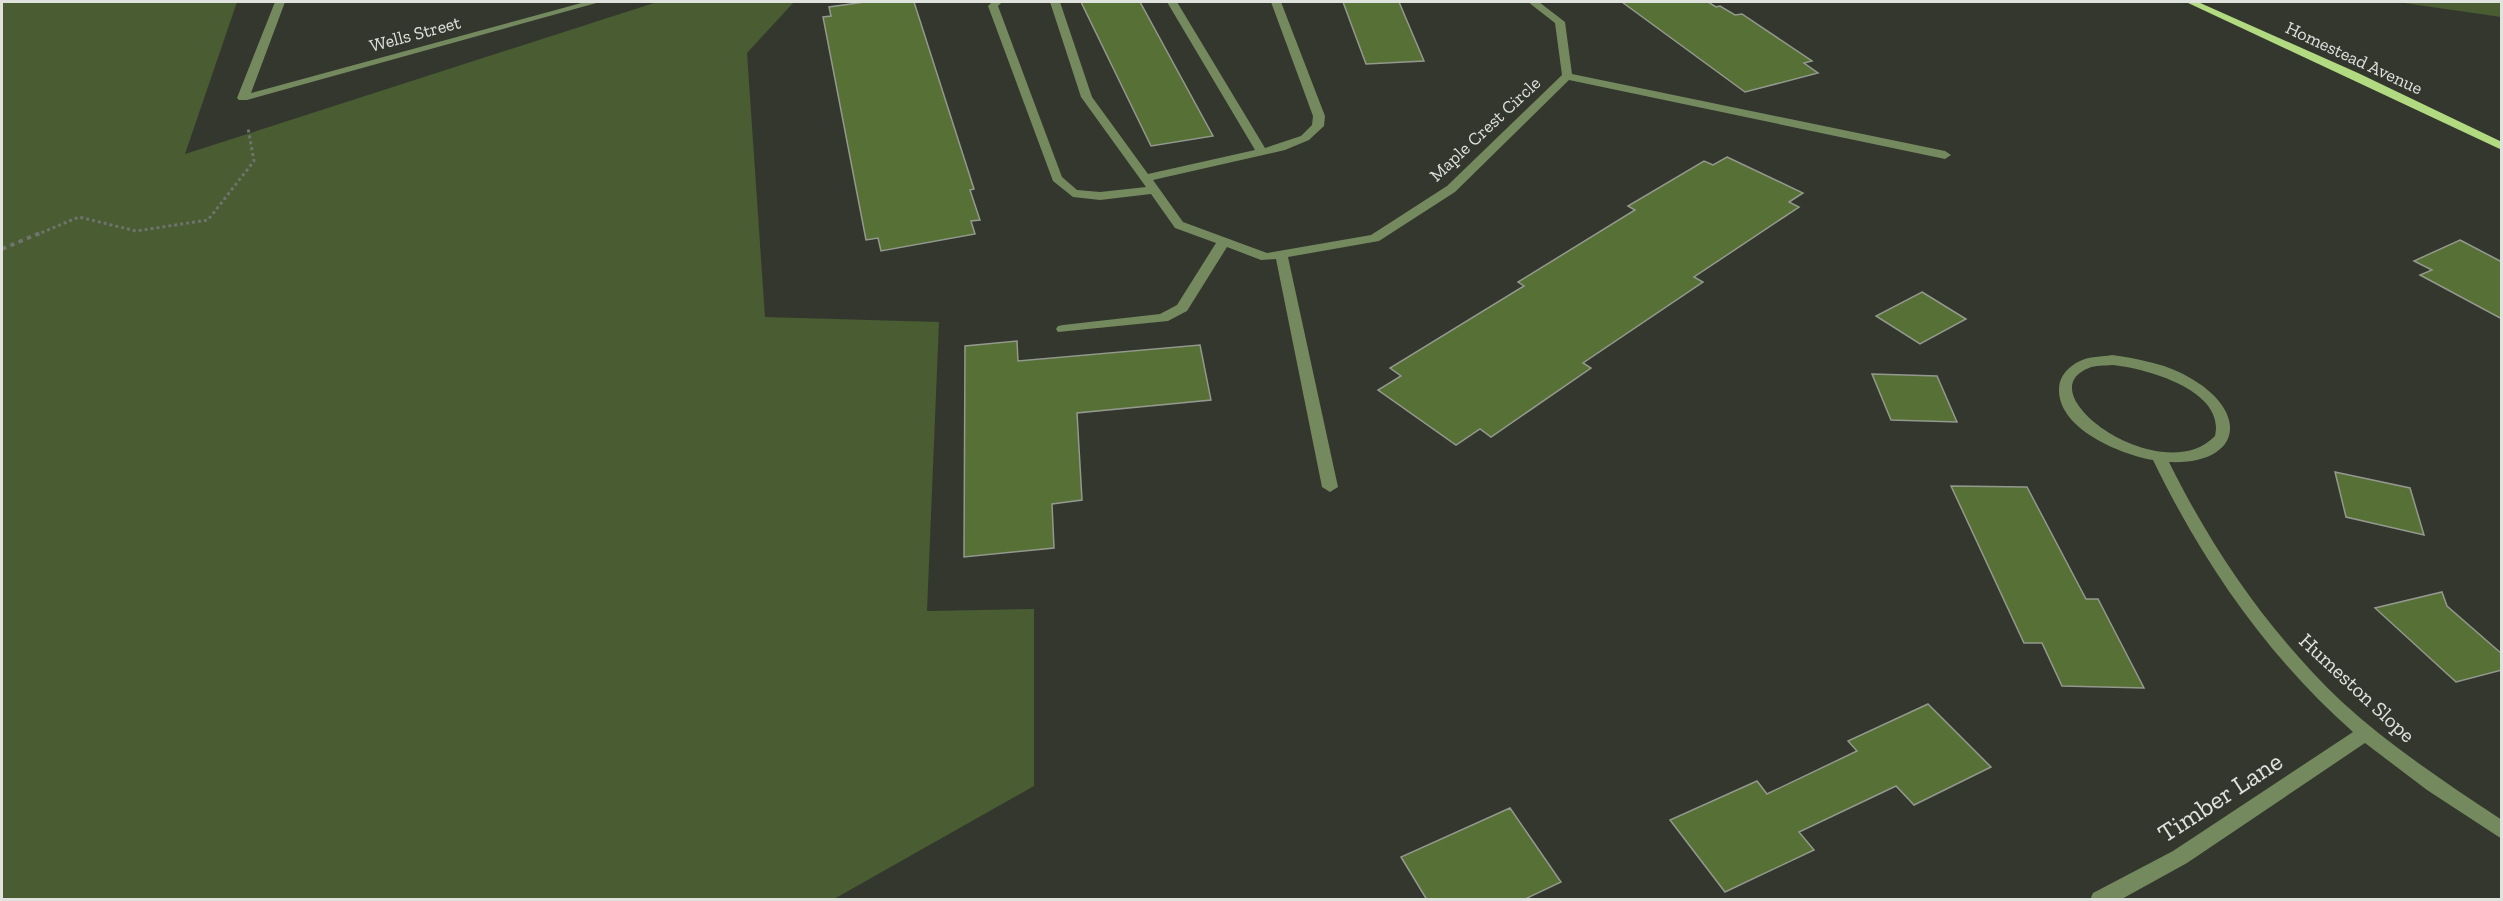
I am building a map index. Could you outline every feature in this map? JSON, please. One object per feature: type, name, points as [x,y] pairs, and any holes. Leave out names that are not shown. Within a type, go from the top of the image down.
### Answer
[{"type":"main road","name":"Homestead Avenue","points":[[2191,2],[2354,75],[2502,147]]},
{"type":"street","points":[[243,98],[280,2]]},
{"type":"street","name":"Wells Street","points":[[243,98],[595,2]]},
{"type":"street","points":[[997,2],[993,6],[1057,178],[1073,193],[1100,196],[1154,190]]},
{"type":"street","name":"Maple Crest Circle","points":[[1055,2],[1087,97],[1179,225],[1266,256],[1375,238],[1451,189],[1567,76],[1560,22],[1533,2]]},
{"type":"street","points":[[1172,2],[1262,152]]},
{"type":"street","points":[[1145,178],[1262,152],[1305,138],[1318,126],[1319,116],[1276,2]]},
{"type":"street","points":[[1567,76],[1945,155]]},
{"type":"street","points":[[1063,329],[1163,318],[1182,308],[1224,241]]},
{"type":"street","points":[[1281,254],[1329,487]]},
{"type":"street","points":[[2097,361],[2129,362],[2165,372],[2199,390],[2219,413],[2224,425],[2223,435],[2208,452],[2177,457],[2158,456],[2121,445],[2084,422],[2070,406],[2065,396],[2068,377],[2084,364],[2097,361]]},
{"type":"street","name":"Humeston Slope","points":[[2158,456],[2182,503],[2236,589],[2291,661],[2366,733],[2502,831]]},
{"type":"street","name":"Timber Lane","points":[[2100,900],[2180,857],[2366,733]]},
{"type":"path","points":[[2,249],[79,217],[136,231],[208,220],[254,161],[243,98]]},
{"type":"green space","points":[[2,2],[237,2],[185,154],[657,2],[794,2],[747,53],[765,317],[939,322],[927,611],[1034,609],[1034,786],[834,899],[2,899]]},
{"type":"green space","points":[[2397,2],[2501,2],[2501,17]]},
{"type":"building","points":[[865,2],[914,2],[974,189],[970,190],[980,220],[971,221],[975,234],[881,251],[878,238],[866,240],[823,17],[831,16],[829,7]]},
{"type":"building","points":[[1081,2],[1140,2],[1213,136],[1151,146]]},
{"type":"building","points":[[1343,2],[1399,2],[1424,61],[1366,64]]},
{"type":"building","points":[[1622,2],[1708,2],[1716,7],[1720,6],[1735,15],[1742,14],[1812,61],[1804,63],[1818,73],[1745,92]]},
{"type":"building","points":[[1727,157],[1803,193],[1789,202],[1799,207],[1694,277],[1703,282],[1583,363],[1591,368],[1491,437],[1480,429],[1456,445],[1378,390],[1401,376],[1390,368],[1524,286],[1518,282],[1635,210],[1628,206],[1704,161],[1713,165]]},
{"type":"building","points":[[2460,240],[2502,262],[2502,319],[2420,275],[2432,270],[2414,261]]},
{"type":"building","points":[[1922,292],[1966,319],[1920,344],[1876,316]]},
{"type":"building","points":[[1017,341],[1018,361],[1200,345],[1211,400],[1077,413],[1082,500],[1052,504],[1054,548],[964,557],[965,346]]},
{"type":"building","points":[[1872,374],[1937,376],[1957,422],[1891,420]]},
{"type":"building","points":[[2335,472],[2410,488],[2424,535],[2346,517]]},
{"type":"building","points":[[1951,486],[2027,487],[2086,599],[2098,599],[2144,688],[2062,686],[2042,643],[2024,643]]},
{"type":"building","points":[[2442,592],[2447,606],[2502,654],[2502,670],[2456,682],[2375,608]]},
{"type":"building","points":[[1928,704],[1991,767],[1914,805],[1896,786],[1799,832],[1814,850],[1725,892],[1670,820],[1757,781],[1767,794],[1857,751],[1848,741]]},
{"type":"building","points":[[1510,808],[1561,882],[1523,900],[1427,900],[1401,857]]}]
